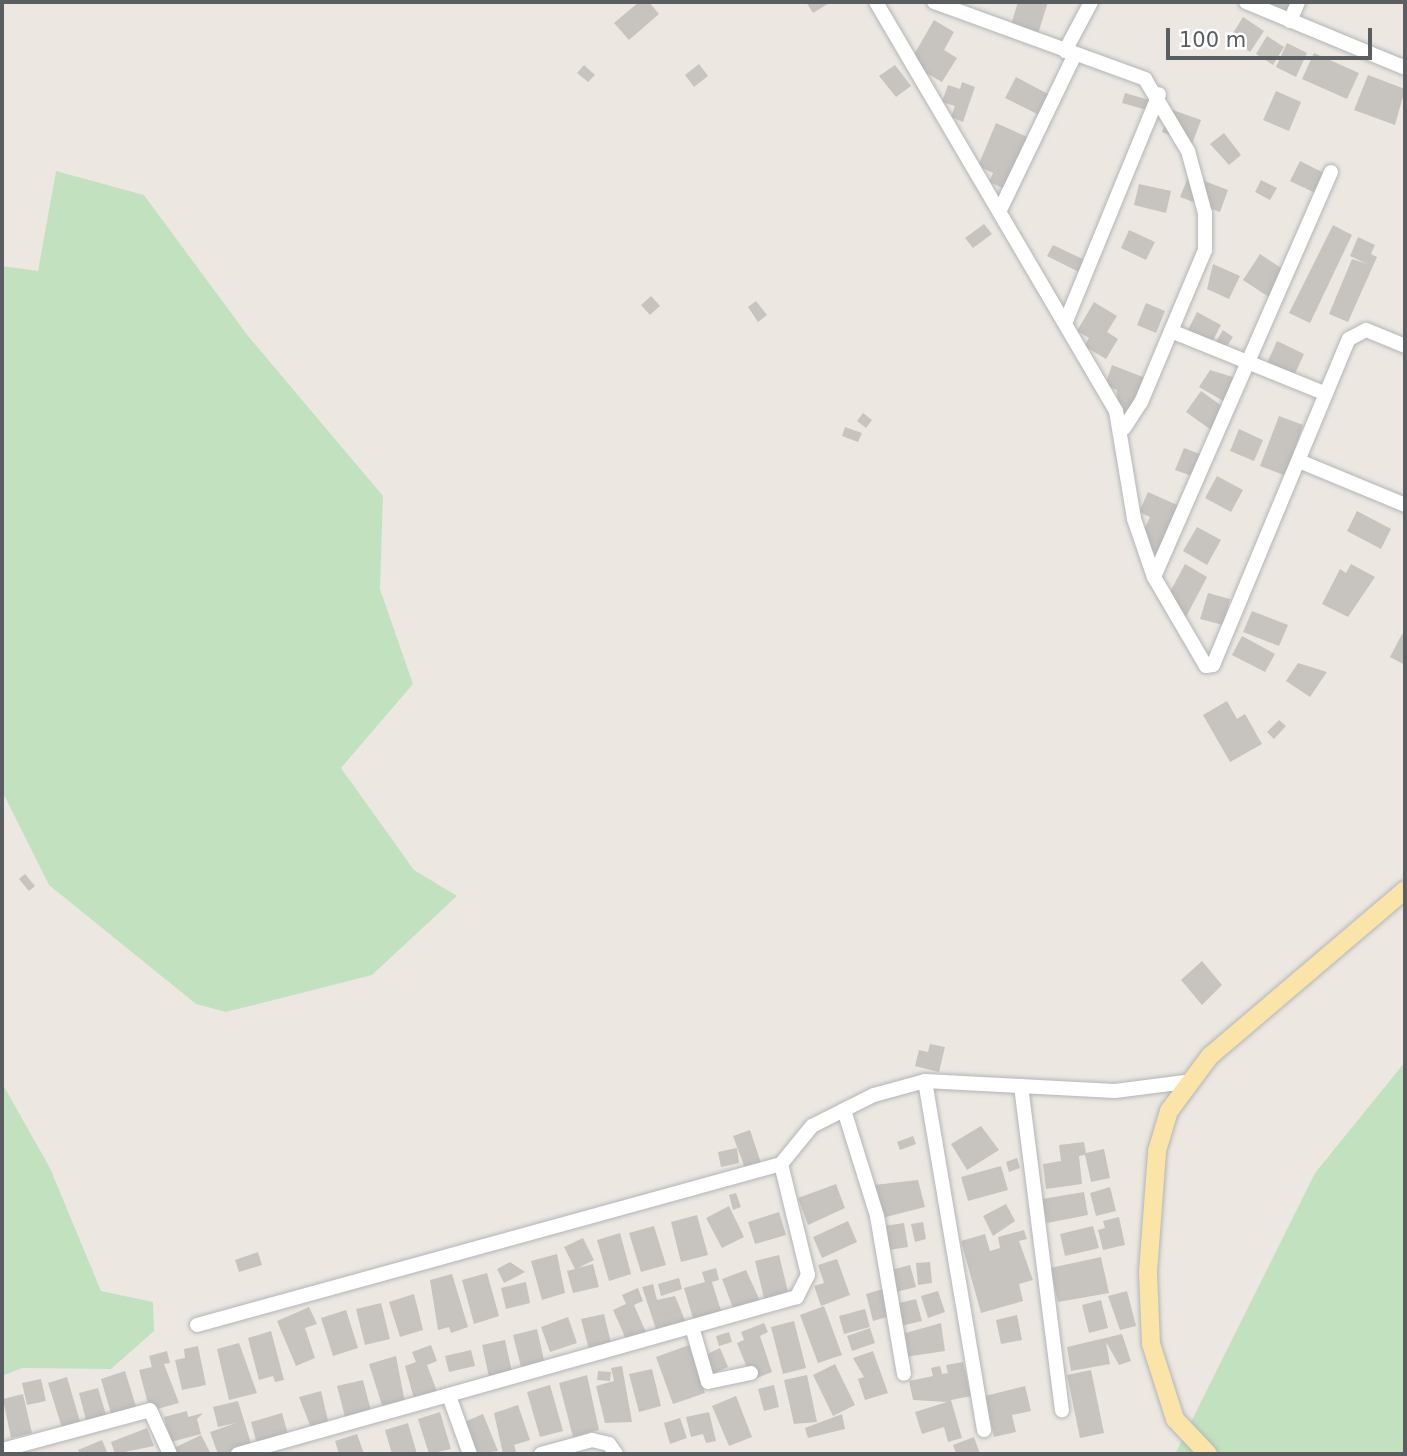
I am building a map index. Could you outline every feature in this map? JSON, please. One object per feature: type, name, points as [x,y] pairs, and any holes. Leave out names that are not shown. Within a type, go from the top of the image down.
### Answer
[{"type":"main road","points":[[1208,1454],[1175,1419],[1151,1344],[1147,1272],[1157,1151],[1185,1082],[1405,890]]},
{"type":"street","points":[[876,2],[1066,321],[1124,428],[1134,519],[1154,577],[1191,648],[1212,667],[1353,334],[1371,331],[1405,346]]},
{"type":"street","points":[[934,2],[1144,79],[1159,94],[1188,151],[1208,228],[1171,331],[1124,428]]},
{"type":"street","points":[[1000,210],[1091,2]]},
{"type":"street","points":[[1246,2],[1405,68]]},
{"type":"street","points":[[1290,21],[1298,2]]},
{"type":"street","points":[[1066,321],[1159,94]]},
{"type":"street","points":[[1154,577],[1331,172]]},
{"type":"street","points":[[1171,331],[1326,394]]},
{"type":"street","points":[[1299,461],[1405,505]]},
{"type":"street","points":[[197,1325],[781,1164],[812,1126],[844,1110],[925,1082],[1142,1091],[1185,1082]]},
{"type":"street","points":[[925,1082],[984,1430]]},
{"type":"street","points":[[1021,1086],[1062,1410]]},
{"type":"street","points":[[844,1110],[877,1216],[904,1374]]},
{"type":"street","points":[[243,1453],[788,1301],[803,1291],[808,1275],[781,1164]]},
{"type":"street","points":[[692,1327],[708,1382],[751,1373]]},
{"type":"street","points":[[449,1396],[470,1454]]},
{"type":"street","points":[[2,1450],[150,1410],[170,1454]]},
{"type":"street","points":[[541,1454],[592,1440],[609,1444],[616,1454]]},
{"type":"green space","points":[[56,171],[144,195],[248,336],[383,496],[380,589],[413,684],[341,768],[414,870],[457,896],[372,975],[226,1012],[196,1004],[49,885],[2,791],[2,266],[38,271]]},
{"type":"green space","points":[[1405,1062],[1405,1454],[1175,1454],[1315,1173]]},
{"type":"green space","points":[[2,1083],[50,1168],[101,1291],[153,1302],[154,1331],[111,1369],[22,1368],[2,1376]]},
{"type":"building","points":[[639,2],[649,2],[659,14],[629,40],[614,23]]},
{"type":"building","points":[[806,2],[831,2],[813,13]]},
{"type":"building","points":[[1018,2],[1048,2],[1036,40],[1009,31]]},
{"type":"building","points":[[1261,2],[1293,2],[1288,14]]},
{"type":"building","points":[[1243,17],[1264,31],[1250,52],[1230,38]]},
{"type":"building","points":[[934,20],[954,32],[944,50],[957,58],[942,82],[909,63]]},
{"type":"building","points":[[1267,36],[1284,47],[1273,65],[1256,54]]},
{"type":"building","points":[[1287,43],[1307,53],[1296,77],[1276,67]]},
{"type":"building","points":[[1314,53],[1359,73],[1347,99],[1302,79]]},
{"type":"building","points":[[699,64],[708,76],[694,87],[685,75]]},
{"type":"building","points":[[584,65],[595,75],[588,82],[577,73]]},
{"type":"building","points":[[895,65],[911,86],[896,97],[879,76]]},
{"type":"building","points":[[1368,75],[1405,89],[1395,125],[1354,110]]},
{"type":"building","points":[[1016,77],[1050,95],[1039,115],[1005,98]]},
{"type":"building","points":[[962,82],[975,87],[963,122],[951,117],[955,106],[942,102],[948,85],[960,89]]},
{"type":"building","points":[[1276,91],[1301,102],[1289,131],[1263,120]]},
{"type":"building","points":[[1125,93],[1149,100],[1147,110],[1122,103]]},
{"type":"building","points":[[1170,109],[1201,120],[1192,144],[1162,132]]},
{"type":"building","points":[[996,123],[1032,139],[1007,190],[989,182],[993,173],[978,166]]},
{"type":"building","points":[[1224,133],[1241,155],[1229,165],[1210,144]]},
{"type":"building","points":[[1300,161],[1326,174],[1317,194],[1290,181]]},
{"type":"building","points":[[1189,175],[1228,190],[1220,212],[1180,197]]},
{"type":"building","points":[[1261,180],[1277,188],[1270,200],[1255,192]]},
{"type":"building","points":[[1139,184],[1171,191],[1166,213],[1134,205]]},
{"type":"building","points":[[984,224],[992,234],[973,248],[965,238]]},
{"type":"building","points":[[1333,225],[1352,235],[1310,323],[1289,313]]},
{"type":"building","points":[[1129,230],[1155,242],[1146,260],[1121,248]]},
{"type":"building","points":[[1358,237],[1375,245],[1371,254],[1377,257],[1348,322],[1329,314],[1352,259],[1367,264],[1350,256]]},
{"type":"building","points":[[1053,245],[1091,263],[1085,275],[1047,256]]},
{"type":"building","points":[[1260,254],[1293,276],[1276,302],[1243,280]]},
{"type":"building","points":[[1213,264],[1240,276],[1229,299],[1207,289]]},
{"type":"building","points":[[651,296],[660,306],[650,315],[641,305]]},
{"type":"building","points":[[756,301],[767,315],[758,322],[748,307]]},
{"type":"building","points":[[1094,302],[1117,316],[1107,332],[1118,339],[1106,359],[1084,346],[1089,338],[1077,331]]},
{"type":"building","points":[[1146,303],[1165,311],[1156,333],[1137,325]]},
{"type":"building","points":[[1197,312],[1221,325],[1210,346],[1186,334]]},
{"type":"building","points":[[1223,330],[1233,337],[1225,349],[1215,343]]},
{"type":"building","points":[[1277,341],[1304,354],[1294,376],[1267,363]]},
{"type":"building","points":[[1112,365],[1148,379],[1132,421],[1118,415],[1117,390],[1105,385]]},
{"type":"building","points":[[1210,370],[1239,379],[1225,402],[1199,387]]},
{"type":"building","points":[[1201,391],[1233,414],[1218,435],[1186,412]]},
{"type":"building","points":[[863,413],[872,420],[866,428],[857,421]]},
{"type":"building","points":[[1279,416],[1303,425],[1286,476],[1260,466]]},
{"type":"building","points":[[845,427],[862,433],[858,442],[842,436]]},
{"type":"building","points":[[1239,429],[1263,440],[1254,461],[1230,451]]},
{"type":"building","points":[[1184,448],[1208,457],[1200,479],[1175,470]]},
{"type":"building","points":[[1217,476],[1243,490],[1231,512],[1205,498]]},
{"type":"building","points":[[1148,492],[1184,508],[1162,556],[1137,545],[1150,517],[1139,512]]},
{"type":"building","points":[[1357,511],[1391,529],[1381,549],[1347,531]]},
{"type":"building","points":[[1197,527],[1221,540],[1207,565],[1183,551]]},
{"type":"building","points":[[1185,564],[1207,577],[1186,617],[1163,605]]},
{"type":"building","points":[[1351,564],[1375,577],[1348,617],[1322,604],[1340,569],[1346,573]]},
{"type":"building","points":[[1208,593],[1230,599],[1223,625],[1200,619]]},
{"type":"building","points":[[1252,611],[1288,625],[1279,646],[1243,632]]},
{"type":"building","points":[[1402,634],[1405,636],[1405,665],[1390,657]]},
{"type":"building","points":[[1242,636],[1275,654],[1265,672],[1232,655]]},
{"type":"building","points":[[1298,663],[1327,672],[1310,697],[1286,681]]},
{"type":"building","points":[[1227,701],[1237,719],[1245,714],[1262,744],[1230,762],[1203,715]]},
{"type":"building","points":[[1279,720],[1286,726],[1274,739],[1267,732]]},
{"type":"building","points":[[25,874],[35,886],[29,891],[19,879]]},
{"type":"building","points":[[1202,961],[1222,985],[1202,1005],[1181,980]]},
{"type":"building","points":[[930,1044],[945,1047],[939,1072],[915,1066],[919,1050],[928,1052]]},
{"type":"building","points":[[981,1126],[999,1150],[967,1170],[951,1144]]},
{"type":"building","points":[[750,1130],[762,1166],[746,1171],[733,1136]]},
{"type":"building","points":[[913,1136],[916,1144],[900,1150],[897,1142]]},
{"type":"building","points":[[1084,1142],[1086,1153],[1104,1149],[1110,1178],[1091,1182],[1085,1155],[1079,1156],[1082,1184],[1046,1189],[1043,1164],[1061,1161],[1059,1145]]},
{"type":"building","points":[[737,1148],[739,1163],[721,1167],[718,1152]]},
{"type":"building","points":[[1017,1158],[1020,1168],[1009,1172],[1006,1162]]},
{"type":"building","points":[[1001,1166],[1008,1190],[968,1201],[961,1177]]},
{"type":"building","points":[[918,1180],[925,1207],[882,1218],[874,1185]]},
{"type":"building","points":[[836,1184],[845,1208],[808,1225],[798,1198]]},
{"type":"building","points":[[1110,1187],[1116,1211],[1096,1216],[1090,1193]]},
{"type":"building","points":[[1084,1192],[1088,1215],[1047,1223],[1042,1199]]},
{"type":"building","points":[[736,1193],[741,1207],[733,1210],[729,1195]]},
{"type":"building","points":[[1006,1204],[1015,1221],[993,1236],[983,1216]]},
{"type":"building","points":[[729,1206],[744,1237],[722,1248],[706,1218]]},
{"type":"building","points":[[779,1212],[786,1235],[755,1244],[748,1222]]},
{"type":"building","points":[[697,1215],[708,1255],[681,1262],[671,1222]]},
{"type":"building","points":[[1119,1217],[1125,1245],[1103,1250],[1098,1230],[1105,1228],[1103,1221]]},
{"type":"building","points":[[848,1221],[857,1242],[822,1258],[813,1237]]},
{"type":"building","points":[[923,1222],[926,1239],[915,1242],[911,1224]]},
{"type":"building","points":[[904,1223],[908,1247],[889,1250],[884,1226]]},
{"type":"building","points":[[654,1226],[666,1265],[641,1272],[629,1233]]},
{"type":"building","points":[[1093,1226],[1099,1248],[1065,1256],[1060,1234]]},
{"type":"building","points":[[1024,1230],[1027,1239],[1019,1241],[1033,1280],[1019,1284],[1023,1301],[981,1313],[961,1241],[985,1234],[990,1251],[1000,1248],[998,1237]]},
{"type":"building","points":[[620,1233],[631,1274],[609,1281],[597,1240]]},
{"type":"building","points":[[583,1238],[594,1260],[578,1268],[593,1264],[599,1287],[573,1293],[567,1271],[575,1269],[564,1247]]},
{"type":"building","points":[[258,1252],[262,1265],[239,1272],[235,1260]]},
{"type":"building","points":[[557,1254],[565,1293],[542,1300],[531,1261]]},
{"type":"building","points":[[779,1255],[789,1296],[765,1302],[755,1261]]},
{"type":"building","points":[[1101,1257],[1109,1293],[1058,1302],[1050,1268]]},
{"type":"building","points":[[837,1259],[850,1295],[821,1306],[814,1286],[824,1283],[818,1265]]},
{"type":"building","points":[[510,1262],[525,1272],[504,1283],[497,1269]]},
{"type":"building","points":[[930,1262],[932,1283],[918,1285],[916,1263]]},
{"type":"building","points":[[910,1265],[916,1287],[896,1292],[891,1270]]},
{"type":"building","points":[[716,1268],[719,1280],[712,1282],[723,1317],[695,1325],[684,1288],[705,1282],[702,1272]]},
{"type":"building","points":[[746,1270],[761,1303],[736,1316],[722,1279]]},
{"type":"building","points":[[487,1273],[499,1316],[474,1324],[462,1280]]},
{"type":"building","points":[[452,1274],[468,1327],[451,1333],[449,1327],[438,1330],[430,1280]]},
{"type":"building","points":[[679,1278],[682,1289],[661,1296],[658,1284]]},
{"type":"building","points":[[526,1282],[530,1303],[506,1309],[501,1288]]},
{"type":"building","points":[[653,1284],[657,1300],[675,1296],[689,1330],[659,1338],[642,1287]]},
{"type":"building","points":[[638,1288],[643,1301],[634,1305],[649,1339],[630,1348],[613,1310],[626,1304],[622,1295]]},
{"type":"building","points":[[883,1289],[890,1316],[873,1321],[866,1294]]},
{"type":"building","points":[[938,1291],[945,1312],[928,1318],[921,1296]]},
{"type":"building","points":[[1127,1291],[1136,1326],[1120,1330],[1108,1296]]},
{"type":"building","points":[[414,1294],[423,1330],[400,1337],[389,1302]]},
{"type":"building","points":[[916,1299],[922,1321],[901,1326],[895,1304]]},
{"type":"building","points":[[1101,1300],[1108,1328],[1089,1333],[1082,1305]]},
{"type":"building","points":[[381,1303],[390,1339],[365,1345],[356,1309]]},
{"type":"building","points":[[824,1306],[842,1355],[818,1363],[800,1315]]},
{"type":"building","points":[[309,1307],[317,1324],[305,1328],[315,1358],[296,1366],[277,1321]]},
{"type":"building","points":[[865,1309],[870,1327],[844,1334],[839,1316]]},
{"type":"building","points":[[346,1310],[358,1348],[333,1356],[321,1318]]},
{"type":"building","points":[[604,1314],[613,1351],[591,1357],[581,1319]]},
{"type":"building","points":[[1017,1315],[1022,1340],[1001,1344],[996,1320]]},
{"type":"building","points":[[568,1317],[577,1343],[550,1352],[541,1327]]},
{"type":"building","points":[[794,1321],[806,1368],[783,1374],[771,1327]]},
{"type":"building","points":[[764,1323],[768,1332],[760,1336],[772,1372],[752,1380],[737,1343],[744,1340],[741,1332]]},
{"type":"building","points":[[941,1323],[945,1351],[905,1357],[902,1334]]},
{"type":"building","points":[[870,1328],[875,1343],[852,1351],[847,1336]]},
{"type":"building","points":[[537,1329],[546,1369],[523,1375],[513,1335]]},
{"type":"building","points":[[271,1331],[284,1380],[275,1382],[273,1376],[259,1380],[248,1338]]},
{"type":"building","points":[[729,1332],[732,1342],[719,1346],[716,1336]]},
{"type":"building","points":[[1122,1334],[1131,1361],[1119,1365],[1106,1342],[1110,1364],[1071,1371],[1067,1347]]},
{"type":"building","points":[[505,1340],[514,1381],[491,1386],[482,1345]]},
{"type":"building","points":[[239,1343],[257,1393],[229,1400],[217,1349]]},
{"type":"building","points":[[431,1345],[437,1361],[427,1365],[441,1402],[417,1410],[405,1366],[416,1362],[412,1352]]},
{"type":"building","points":[[689,1345],[705,1393],[673,1404],[656,1357]]},
{"type":"building","points":[[198,1346],[206,1385],[182,1390],[175,1360],[185,1358],[184,1349]]},
{"type":"building","points":[[720,1348],[728,1367],[710,1375],[703,1356]]},
{"type":"building","points":[[471,1350],[475,1366],[449,1372],[445,1356]]},
{"type":"building","points":[[167,1351],[170,1363],[164,1364],[179,1403],[150,1411],[139,1370],[152,1367],[149,1356]]},
{"type":"building","points":[[873,1351],[888,1393],[865,1400],[858,1379],[864,1377],[853,1358]]},
{"type":"building","points":[[396,1356],[406,1408],[385,1415],[369,1364]]},
{"type":"building","points":[[963,1362],[971,1396],[951,1400],[962,1438],[948,1442],[944,1427],[922,1434],[915,1412],[947,1402],[913,1400],[909,1381],[933,1376],[931,1368],[940,1366],[942,1374],[948,1373],[946,1365]]},
{"type":"building","points":[[835,1364],[855,1405],[833,1416],[813,1375]]},
{"type":"building","points":[[622,1366],[632,1422],[605,1423],[596,1386],[614,1381],[611,1368]]},
{"type":"building","points":[[652,1369],[661,1406],[639,1412],[629,1374]]},
{"type":"building","points":[[1091,1370],[1104,1433],[1080,1438],[1067,1375]]},
{"type":"building","points":[[125,1371],[139,1416],[114,1424],[101,1379]]},
{"type":"building","points":[[598,1371],[611,1372],[610,1381],[597,1380]]},
{"type":"building","points":[[587,1375],[599,1430],[573,1437],[559,1383]]},
{"type":"building","points":[[807,1375],[817,1422],[794,1424],[784,1380]]},
{"type":"building","points":[[67,1377],[81,1425],[63,1431],[48,1383]]},
{"type":"building","points":[[41,1379],[46,1401],[27,1405],[22,1383]]},
{"type":"building","points":[[363,1380],[372,1415],[346,1421],[337,1386]]},
{"type":"building","points":[[550,1385],[563,1431],[540,1437],[527,1392]]},
{"type":"building","points":[[774,1385],[779,1407],[764,1411],[758,1389]]},
{"type":"building","points":[[1025,1386],[1031,1411],[1012,1415],[1016,1432],[994,1437],[985,1396]]},
{"type":"building","points":[[98,1388],[107,1418],[87,1424],[79,1393]]},
{"type":"building","points":[[321,1391],[330,1429],[313,1433],[299,1397]]},
{"type":"building","points":[[23,1394],[32,1433],[11,1438],[3,1399]]},
{"type":"building","points":[[736,1396],[752,1437],[729,1446],[712,1406]]},
{"type":"building","points":[[238,1401],[253,1450],[218,1454],[210,1432],[236,1423],[218,1427],[213,1407]]},
{"type":"building","points":[[518,1405],[530,1440],[514,1445],[517,1454],[503,1454],[494,1413]]},
{"type":"building","points":[[187,1411],[188,1417],[203,1413],[197,1419],[201,1434],[171,1442],[164,1417]]},
{"type":"building","points":[[440,1412],[451,1449],[429,1454],[418,1419]]},
{"type":"building","points":[[709,1412],[716,1441],[706,1443],[703,1434],[691,1437],[686,1417]]},
{"type":"building","points":[[282,1413],[289,1438],[258,1448],[251,1422]]},
{"type":"building","points":[[483,1414],[498,1451],[475,1454],[462,1423]]},
{"type":"building","points":[[842,1414],[845,1429],[808,1438],[805,1428]]},
{"type":"building","points":[[680,1418],[687,1438],[670,1444],[664,1423]]},
{"type":"building","points":[[408,1423],[417,1454],[392,1454],[385,1430]]},
{"type":"building","points":[[147,1428],[154,1446],[115,1454],[111,1442]]},
{"type":"building","points":[[357,1434],[364,1454],[339,1454],[335,1441]]},
{"type":"building","points":[[201,1435],[211,1454],[175,1454],[172,1449]]},
{"type":"building","points":[[974,1437],[980,1454],[956,1454],[953,1445]]},
{"type":"building","points":[[102,1440],[108,1454],[80,1454],[78,1450]]}]
